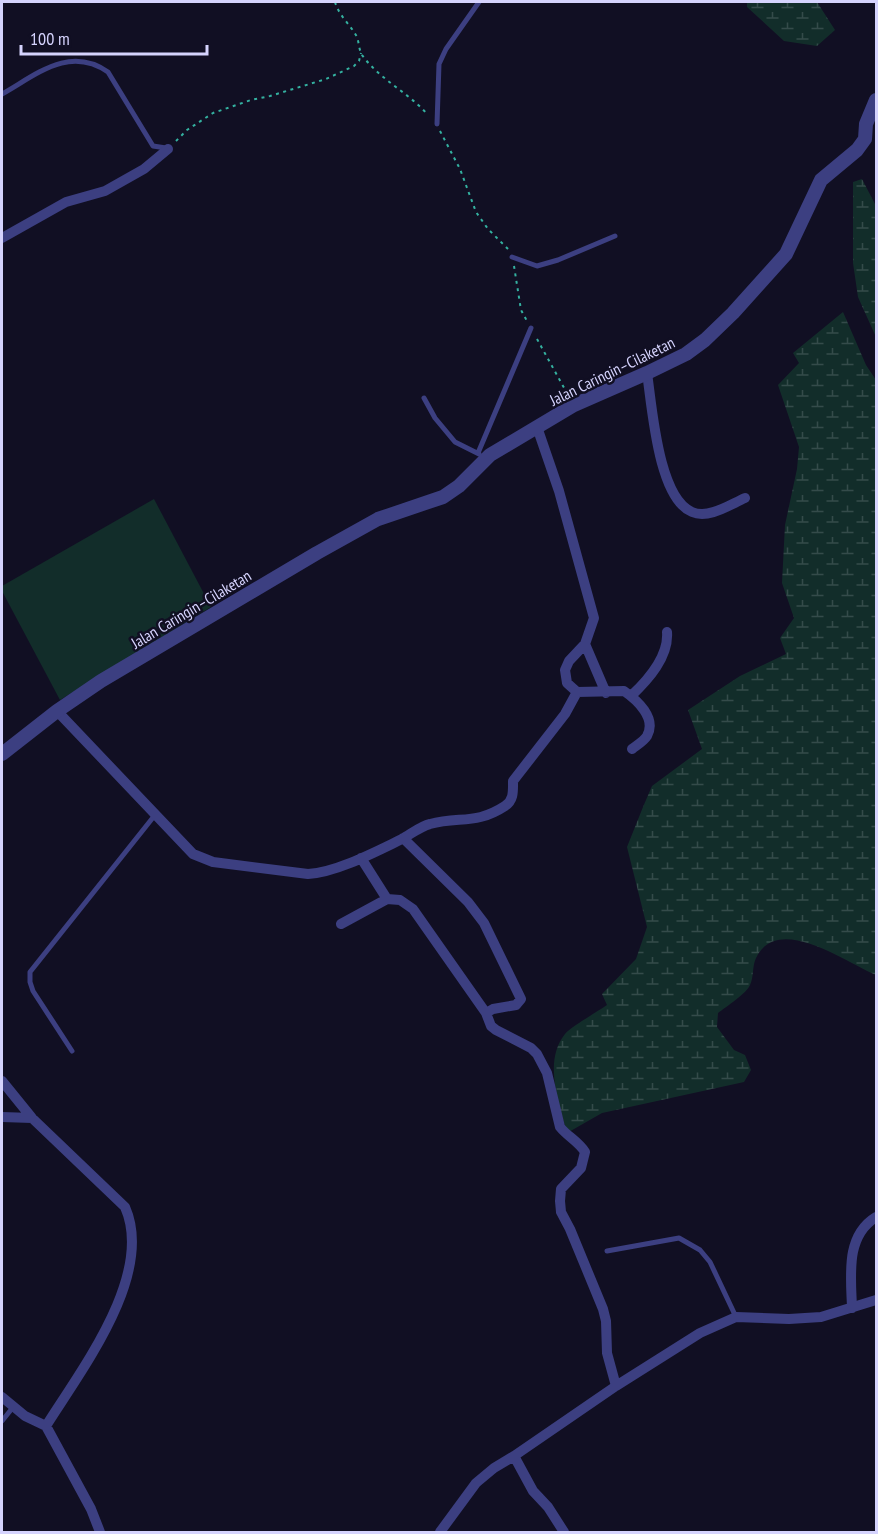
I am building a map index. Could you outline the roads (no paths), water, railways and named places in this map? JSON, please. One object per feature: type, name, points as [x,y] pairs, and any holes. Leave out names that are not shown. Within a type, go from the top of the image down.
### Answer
[{"type":"street","name":"Jalan Caringin–Cilaketan","points":[[2,754],[57,711],[101,681],[317,553],[378,519],[443,497],[459,486],[480,457],[574,405],[686,354],[705,340],[733,313],[786,254],[821,180],[856,150],[865,139],[866,124],[876,100]]},
{"type":"street","points":[[2,238],[66,202],[105,190],[144,169],[168,149]]},
{"type":"street","points":[[647,373],[664,474],[675,497],[691,512],[707,514],[744,498]]},
{"type":"street","points":[[537,427],[559,491],[594,618],[585,644],[569,661],[565,670],[567,683],[577,692],[624,691],[644,708],[650,728],[646,738],[632,749]]},
{"type":"street","points":[[631,696],[651,676],[668,642],[667,632]]},
{"type":"street","points":[[585,644],[606,693]]},
{"type":"street","points":[[57,711],[193,854],[213,862],[308,874],[319,873],[361,858],[429,824],[482,818],[507,804],[513,794],[513,781],[565,714],[577,692]]},
{"type":"street","points":[[403,838],[468,903],[484,923],[519,994],[521,999],[516,1005],[493,1009],[486,1013]]},
{"type":"street","points":[[361,858],[387,899]]},
{"type":"street","points":[[341,924],[387,899],[400,900],[413,909],[486,1013],[491,1026],[531,1048],[537,1054],[547,1073],[560,1127],[565,1134],[580,1144],[585,1152],[581,1168],[561,1189],[561,1212],[603,1309],[606,1321],[607,1353],[616,1386]]},
{"type":"street","points":[[2,1081],[32,1118],[124,1207],[131,1221],[128,1270],[120,1299],[107,1328],[46,1426]]},
{"type":"street","points":[[2,1117],[32,1118]]},
{"type":"street","points":[[852,1308],[851,1263],[856,1239],[866,1223],[876,1217]]},
{"type":"street","points":[[440,1533],[476,1483],[494,1468],[700,1333],[736,1317],[789,1319],[821,1317],[876,1300]]},
{"type":"street","points":[[2,1397],[25,1416],[46,1426],[91,1509],[100,1533]]},
{"type":"street","points":[[514,1456],[533,1491],[548,1507],[564,1533]]},
{"type":"lane","points":[[437,124],[439,64],[446,49],[479,2]]},
{"type":"lane","points":[[2,94],[58,63],[72,60],[101,67],[108,72],[153,146],[168,149]]},
{"type":"lane","points":[[512,257],[537,266],[558,260],[615,236]]},
{"type":"lane","points":[[424,398],[435,418],[455,442],[480,457],[531,328]]},
{"type":"lane","points":[[72,1051],[33,991],[30,972],[155,815]]},
{"type":"lane","points":[[607,1251],[679,1238],[700,1250],[710,1263],[736,1317]]},
{"type":"lane","points":[[2,1421],[14,1406]]}]
